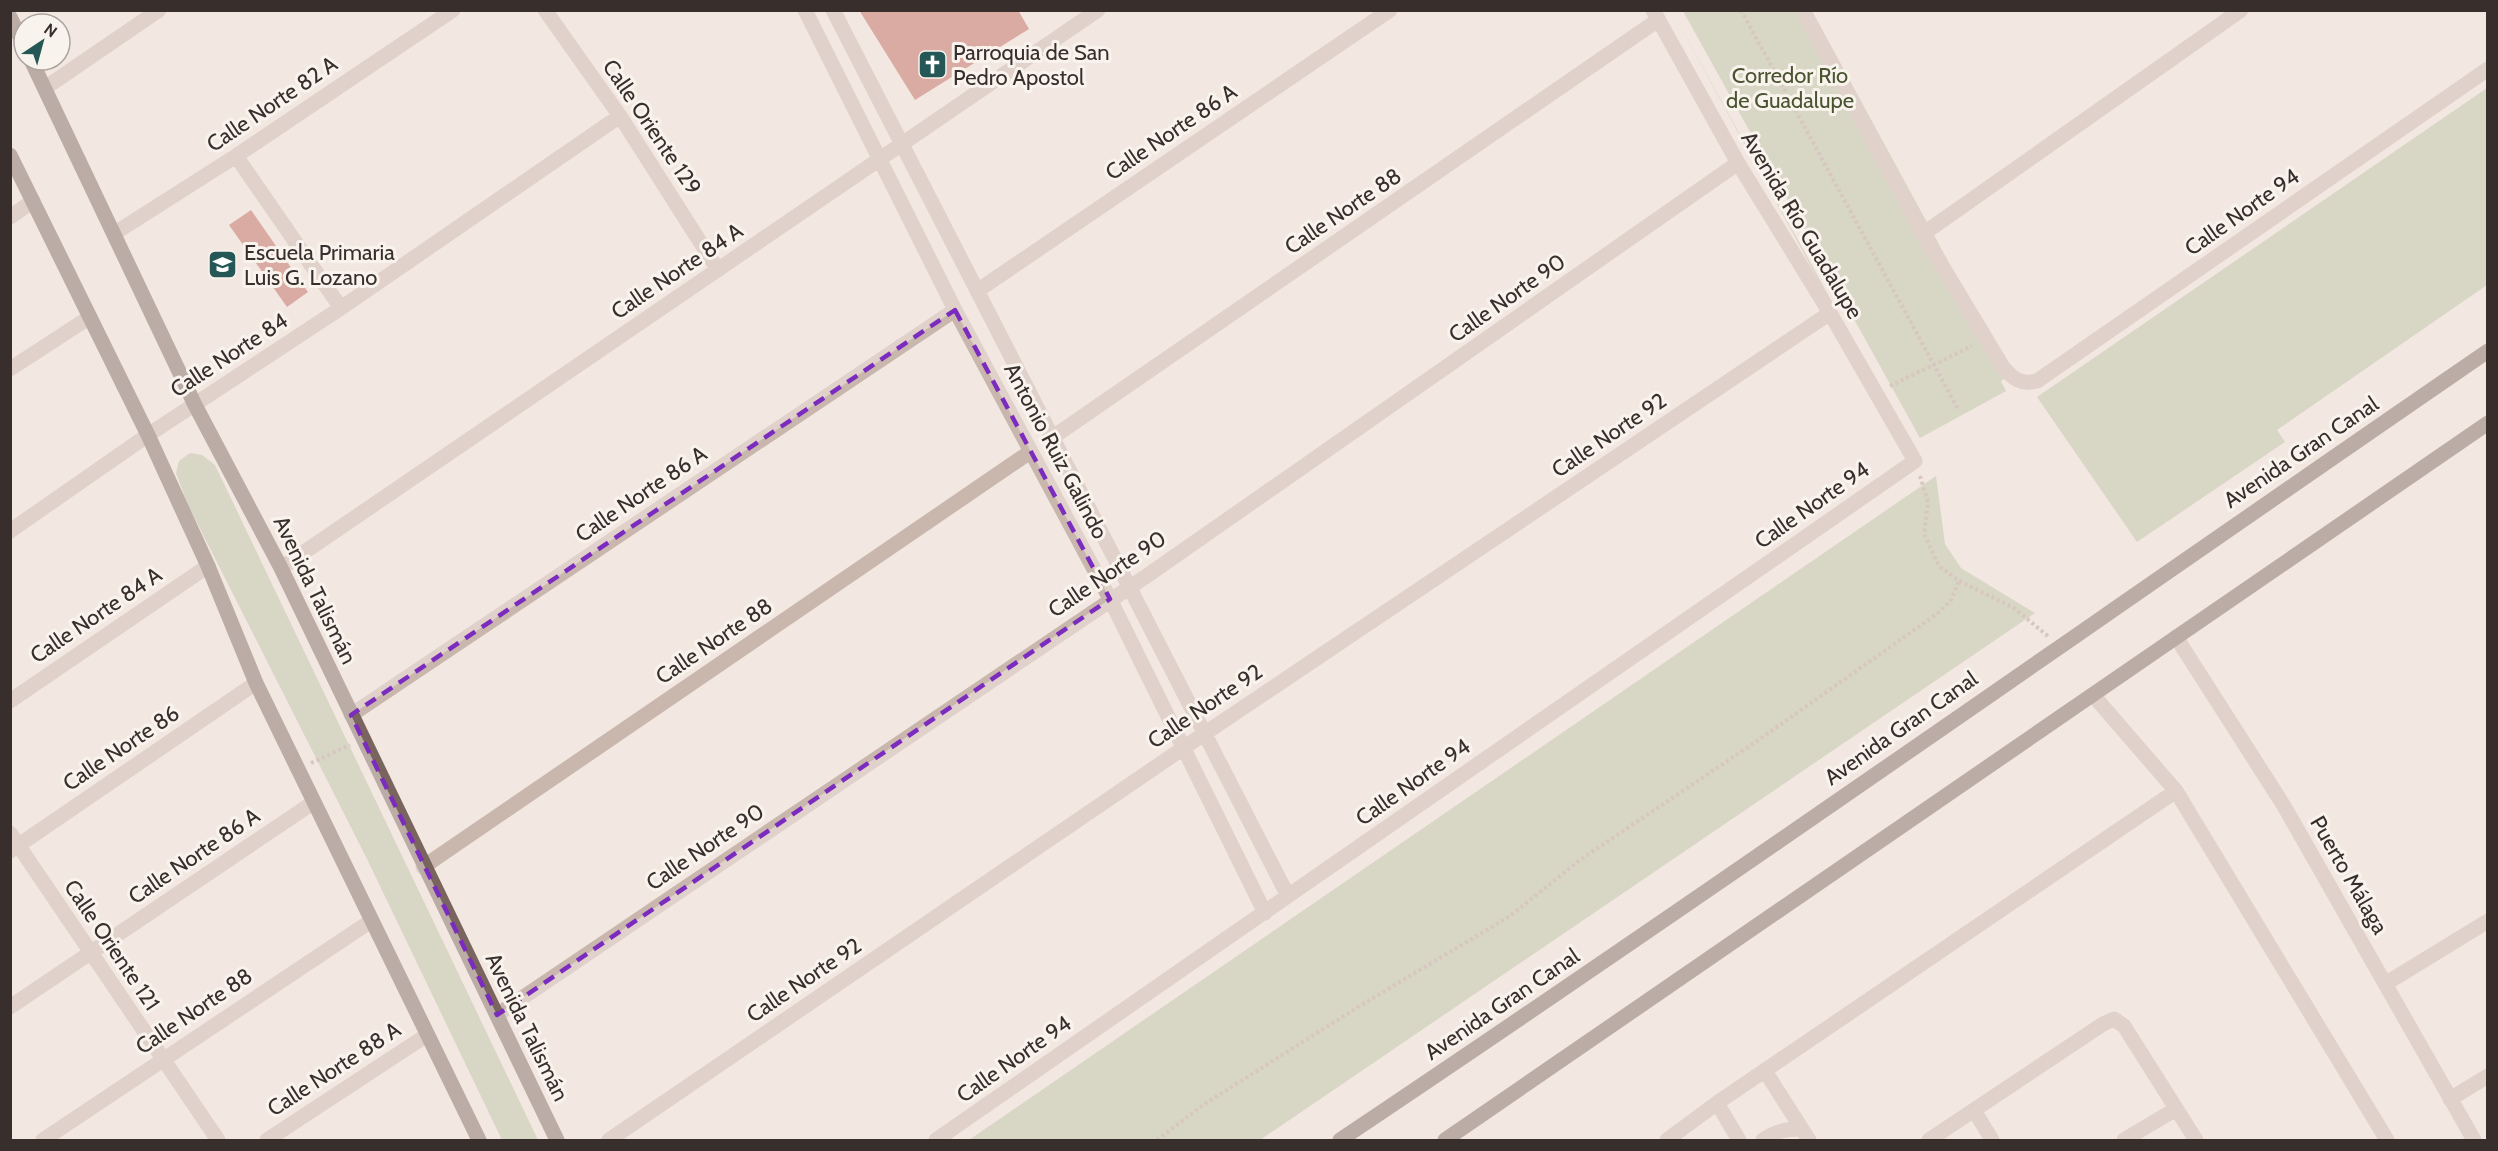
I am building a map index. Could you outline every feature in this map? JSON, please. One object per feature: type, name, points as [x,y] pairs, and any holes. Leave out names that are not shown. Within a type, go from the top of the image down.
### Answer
[{"type":"main road","name":"Avenida Talismán","points":[[37,72],[195,405],[281,568],[423,867],[557,1140]]},
{"type":"main road","points":[[10,155],[148,435],[208,566],[256,683],[479,1140]]},
{"type":"main road","name":"Avenida Gran Canal","points":[[1340,1140],[1704,893],[2487,351]]},
{"type":"main road","points":[[1445,1140],[2487,423]]},
{"type":"street","points":[[45,88],[159,10]]},
{"type":"street","name":"Calle Norte 82 A","points":[[115,233],[236,156],[453,10]]},
{"type":"street","name":"Calle Oriente 129","points":[[545,10],[620,116],[718,270]]},
{"type":"street","name":"Antonio Ruiz Galindo","points":[[805,10],[956,310],[1110,599],[1265,913]]},
{"type":"street","name":"Antonio Ruiz Galindo","points":[[833,10],[1288,896]]},
{"type":"street","name":"Calle Norte 84 A","points":[[281,568],[881,161],[1098,10]]},
{"type":"street","name":"Calle Norte 86 A","points":[[977,291],[1390,10]]},
{"type":"street","points":[[1803,10],[1923,234],[1986,339]]},
{"type":"street","points":[[1923,234],[2241,10]]},
{"type":"street","name":"Avenida Río Guadalupe","points":[[1656,15],[1738,164],[1830,313],[1916,461]]},
{"type":"street","name":"Calle Norte 88","points":[[1053,437],[1656,15]]},
{"type":"street","name":"Calle Norte 94","points":[[1986,339],[2003,367],[2019,382],[2037,381],[2487,69]]},
{"type":"street","name":"Calle Norte 84","points":[[10,531],[148,435],[341,308],[620,116]]},
{"type":"street","points":[[236,156],[341,308]]},
{"type":"street","name":"Calle Norte 90","points":[[497,1015],[1167,562],[1738,164]]},
{"type":"street","points":[[10,217],[33,201]]},
{"type":"street","name":"Calle Norte 86 A","points":[[351,715],[956,310]]},
{"type":"street","name":"Calle Norte 92","points":[[609,1140],[1204,734],[1830,313]]},
{"type":"street","points":[[10,369],[90,317]]},
{"type":"street","name":"Calle Norte 88","points":[[423,867],[1030,452]]},
{"type":"street","name":"Calle Norte 94","points":[[936,1140],[1916,461]]},
{"type":"street","name":"Calle Norte 84 A","points":[[10,700],[208,566]]},
{"type":"street","name":"Puerto Málaga","points":[[2176,637],[2284,806],[2474,1140]]},
{"type":"street","name":"Calle Norte 86","points":[[13,843],[256,683]]},
{"type":"street","points":[[2093,695],[2176,791],[2387,1140]]},
{"type":"street","points":[[1667,1140],[1717,1103],[2176,791]]},
{"type":"street","name":"Calle Norte 86 A","points":[[10,1007],[314,802]]},
{"type":"street","name":"Calle Oriente 121","points":[[13,843],[91,952],[218,1140]]},
{"type":"street","name":"Calle Norte 88","points":[[43,1140],[372,921]]},
{"type":"street","points":[[2385,984],[2487,921]]},
{"type":"street","points":[[1929,1140],[2103,1024],[2114,1019],[2124,1026],[2196,1140]]},
{"type":"street","name":"Calle Norte 88 A","points":[[267,1140],[427,1035]]},
{"type":"street","points":[[1765,1071],[1805,1135]]},
{"type":"street","points":[[2450,1099],[2487,1076]]},
{"type":"street","points":[[1717,1103],[1739,1140]]},
{"type":"street","points":[[2124,1140],[2176,1109]]},
{"type":"street","points":[[1974,1110],[1992,1140]]},
{"type":"street","points":[[1763,1140],[1773,1133],[1785,1130],[1805,1135]]},
{"type":"path","points":[[1741,10],[1959,411]]},
{"type":"path","points":[[1876,393],[1986,339]]},
{"type":"path","points":[[1916,461],[1928,502],[1924,534],[1939,566],[1959,581],[2014,608],[2058,646]]},
{"type":"path","points":[[1157,1140],[1212,1099],[1358,1007],[1510,916],[1580,860],[1760,739],[1937,614],[1951,600],[1959,581]]},
{"type":"path","points":[[299,768],[362,740]]},
{"type":"highlighted area","points":[[955,310],[1110,599],[497,1015],[351,715]]},
{"type":"green space","points":[[1672,11],[1920,462],[1918,463]]},
{"type":"green space","name":"Corredor Río de Guadalupe","points":[[1683,11],[1812,11],[2010,375],[2001,381],[2006,391],[1920,438]]},
{"type":"green space","points":[[2487,88],[2487,285],[2277,430],[2285,442],[2137,542],[2037,397]]},
{"type":"green space","points":[[190,453],[202,455],[215,465],[538,1140],[502,1140],[367,859],[188,505],[176,473],[179,461]]},
{"type":"green space","points":[[1936,476],[1945,544],[1961,568],[2035,613],[1260,1140],[969,1140]]},
{"type":"building","name":"Parroquia de San Pedro Apostol","points":[[859,10],[1018,10],[1029,29],[915,100]]},
{"type":"building","points":[[251,210],[308,292],[287,307],[229,225]]},
{"type":"place","name":"Parroquia de San Pedro Apostol","points":[[932,65]]},
{"type":"place","name":"Escuela Primaria Luis G. Lozano","points":[[223,265]]}]
